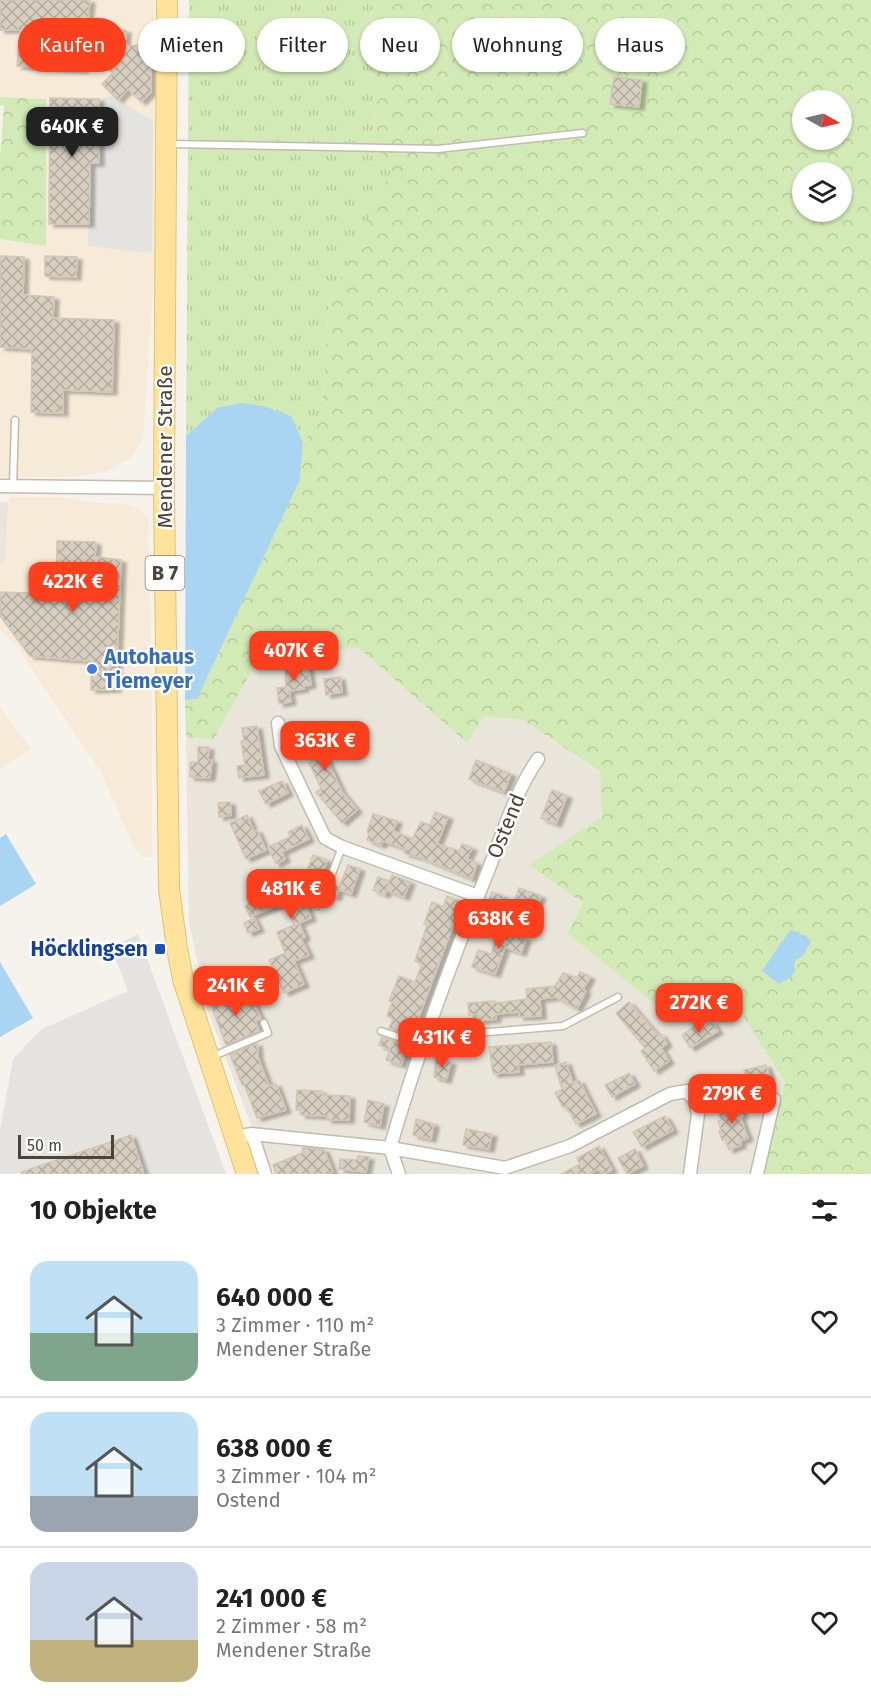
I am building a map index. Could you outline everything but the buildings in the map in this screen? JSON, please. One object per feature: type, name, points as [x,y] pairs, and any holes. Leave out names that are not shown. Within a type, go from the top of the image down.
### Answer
[{"type":"main road","name":"Mendener Straße","points":[[166,0],[165,488],[169,889],[183,979],[208,1058],[243,1136],[248,1174]]},
{"type":"street","points":[[6,486],[165,488]]},
{"type":"street","points":[[278,723],[281,746],[325,838],[342,847],[478,896]]},
{"type":"street","name":"Ostend","points":[[390,1148],[409,1081],[478,896],[525,778],[538,759]]},
{"type":"street","points":[[243,1136],[390,1148],[505,1168],[570,1146],[670,1094],[687,1091],[695,1101],[698,1114],[690,1174]]},
{"type":"street","points":[[757,1174],[774,1100]]},
{"type":"street","name":"Mendener Straße","points":[[243,1136],[265,1174]]},
{"type":"street","points":[[390,1148],[399,1174]]},
{"type":"lane","points":[[166,143],[438,149],[583,133]]},
{"type":"lane","points":[[6,486],[15,420]]},
{"type":"lane","points":[[317,906],[324,895],[342,847]]},
{"type":"lane","points":[[381,1031],[423,1041],[563,1026],[618,997]]},
{"type":"lane","points":[[208,1058],[268,1033],[264,1023]]},
{"type":"shaded area","points":[[0,0],[154,0],[154,18],[138,18],[138,72],[154,72],[155,257],[143,439],[130,458],[107,471],[72,477],[0,477],[0,239],[46,246],[46,99],[0,97]]},
{"type":"shaded area","points":[[112,96],[153,121],[152,253],[88,246],[90,163],[99,162],[99,99]]},
{"type":"shaded area","name":"Autohaus Tiemeyer","points":[[9,497],[58,497],[98,503],[127,504],[141,510],[148,519],[152,687],[152,856],[142,857],[131,841],[100,770],[19,650],[0,629],[0,566],[6,559]]},
{"type":"shaded area","points":[[0,502],[8,502],[6,559],[0,566]]},
{"type":"shaded area","points":[[359,647],[467,743],[485,716],[523,720],[600,773],[603,817],[530,865],[583,903],[567,932],[727,989],[785,1083],[764,1174],[270,1174],[207,1009],[189,922],[186,738],[214,739],[261,654]]},
{"type":"shaded area","points":[[0,708],[31,749],[0,769]]},
{"type":"shaded area","points":[[138,934],[226,1174],[144,1174],[130,1135],[16,1174],[0,1174],[0,1129],[13,1059],[42,1029],[128,991],[111,948]]},
{"type":"green space","points":[[189,0],[371,0],[372,18],[360,18],[360,72],[373,72],[375,135],[392,171],[329,304],[321,419],[303,442],[291,416],[217,408],[186,436],[189,72],[245,72],[245,18],[189,18]]},
{"type":"green space","points":[[371,0],[871,0],[871,1174],[764,1174],[785,1083],[727,990],[677,1022],[567,933],[583,903],[529,865],[602,817],[600,772],[523,720],[485,716],[467,743],[359,648],[261,654],[214,739],[186,738],[185,700],[197,699],[300,480],[303,442],[321,419],[329,304],[391,171],[375,135],[373,72],[440,72],[440,18],[372,18]]},
{"type":"green space","points":[[0,97],[46,99],[46,246],[0,239],[0,156],[4,106],[0,105]]},
{"type":"water","points":[[241,403],[263,406],[291,416],[303,442],[300,480],[197,699],[185,700],[186,436],[217,408]]},
{"type":"water","points":[[6,834],[36,884],[0,906],[0,838]]},
{"type":"water","points":[[790,930],[802,936],[805,935],[811,941],[803,956],[795,960],[796,970],[791,977],[779,984],[762,971]]},
{"type":"water","points":[[0,962],[33,1018],[0,1037]]},
{"type":"place","name":"Autohaus Tiemeyer","points":[[92,669]]},
{"type":"place","name":"Höcklingsen","points":[[160,949]]}]
